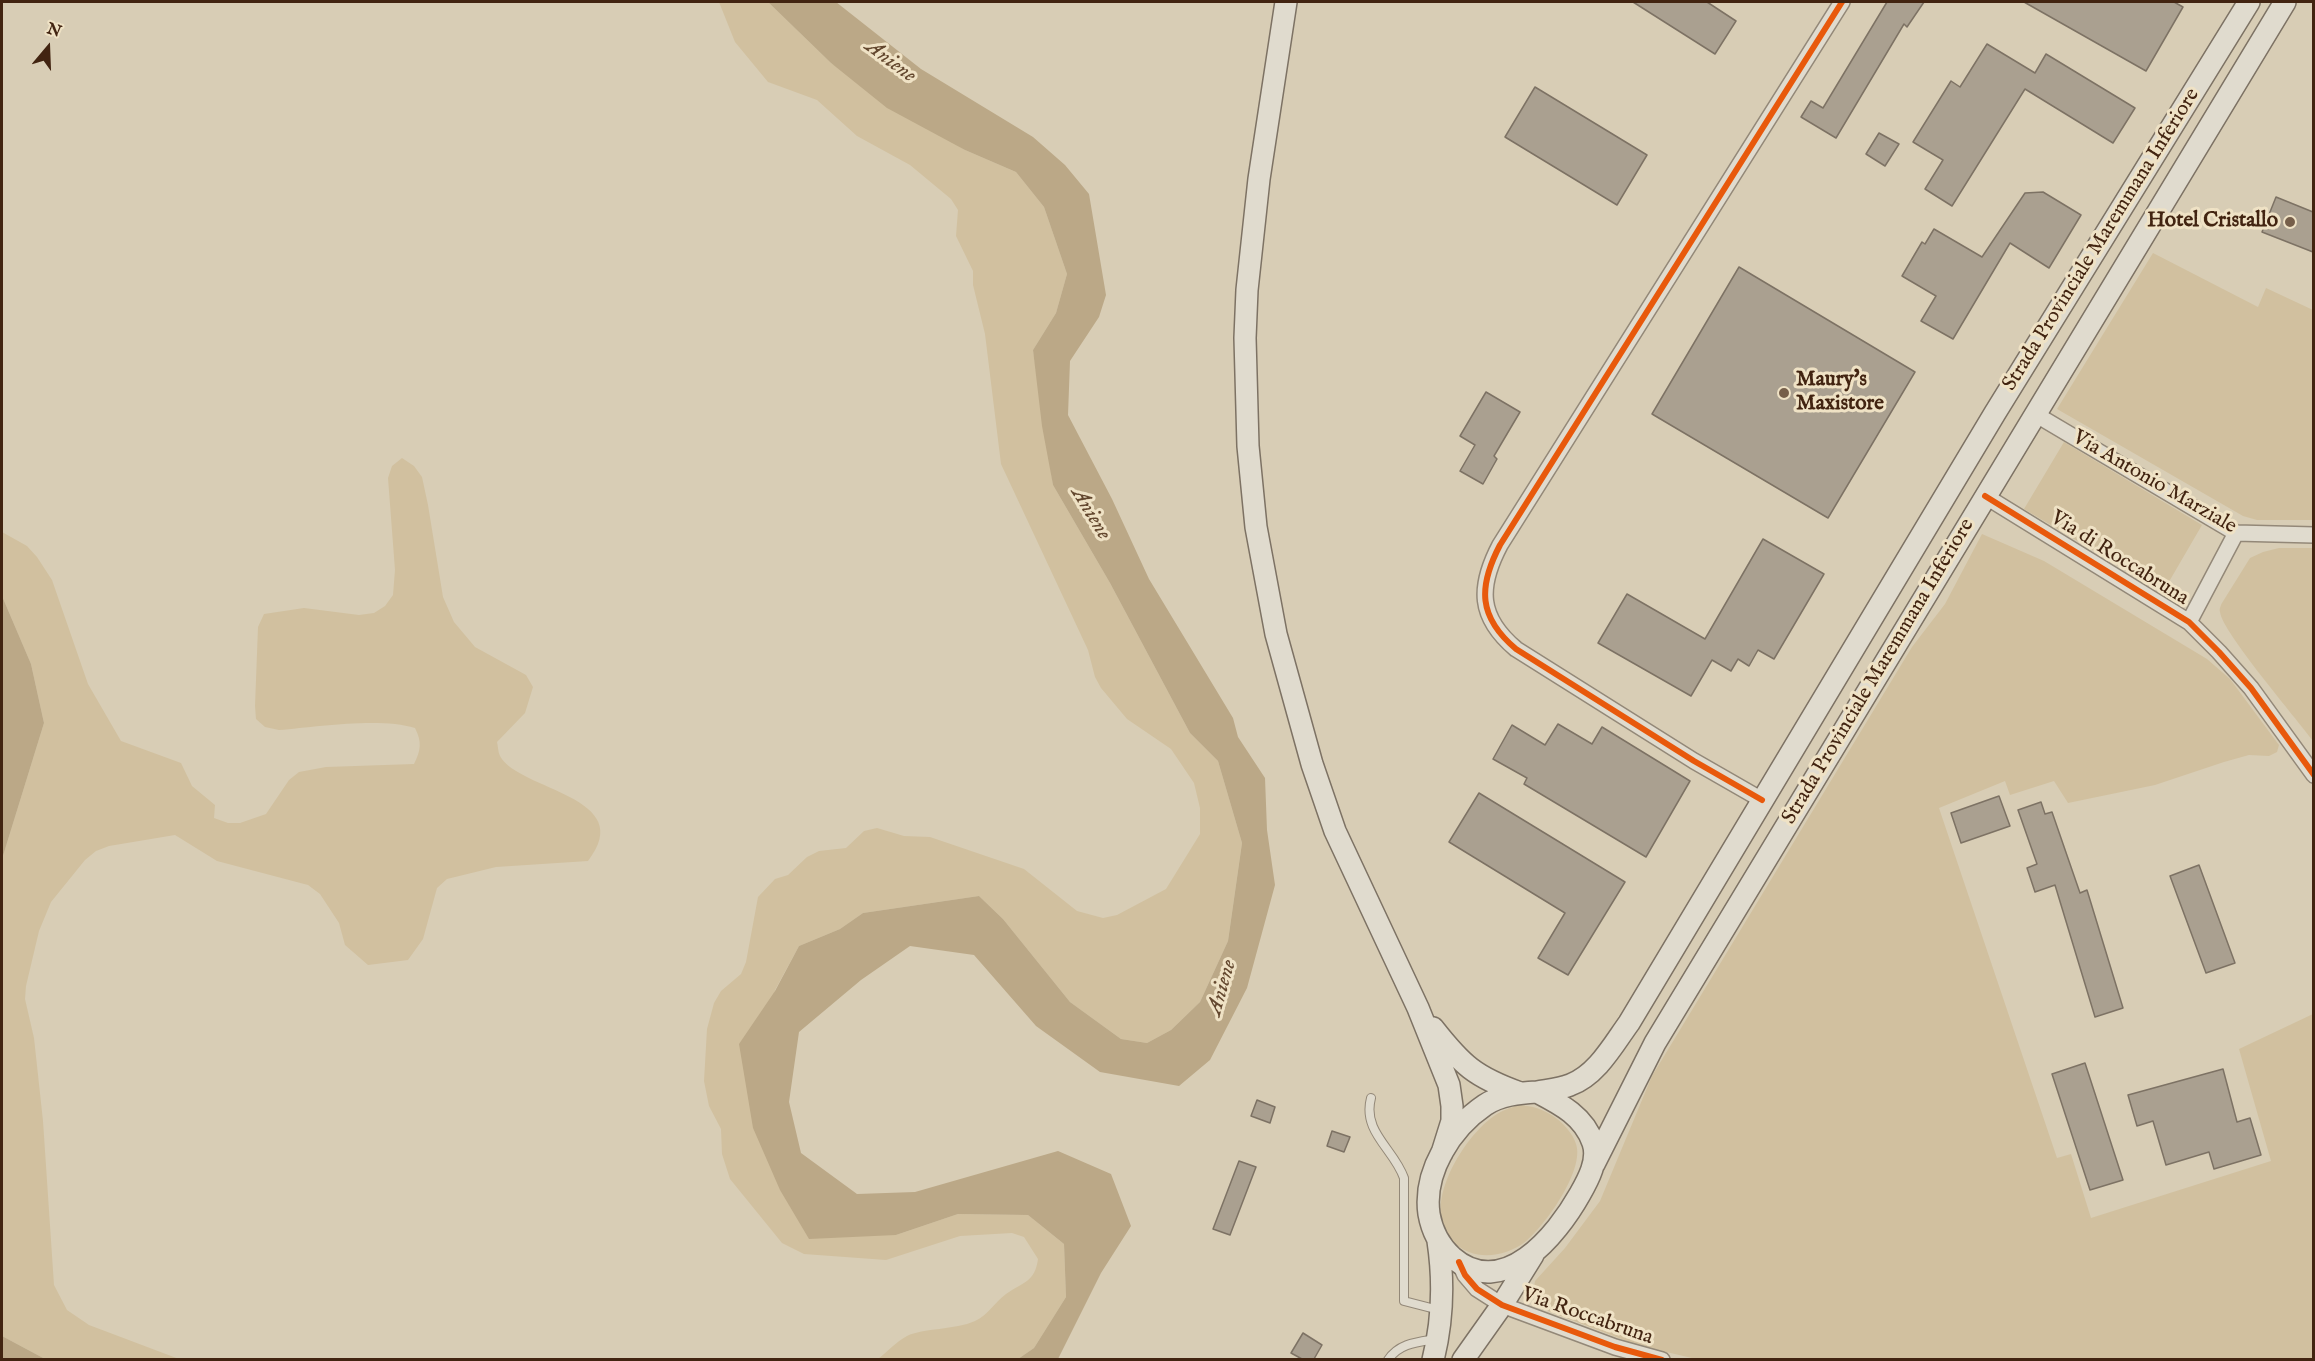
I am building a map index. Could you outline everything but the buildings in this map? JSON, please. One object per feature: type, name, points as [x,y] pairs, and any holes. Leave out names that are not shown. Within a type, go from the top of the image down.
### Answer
[{"type":"main road","points":[[1286,2],[1250,243],[1245,338],[1248,446],[1256,527],[1276,634],[1312,764],[1335,831],[1418,1008],[1451,1093],[1452,1121],[1442,1153],[1431,1176],[1427,1196],[1430,1218],[1438,1241],[1442,1270],[1441,1311],[1435,1349]]},
{"type":"main road","name":"Strada Provinciale Maremmana Inferiore","points":[[1528,1092],[1571,1085],[1592,1071],[1629,1023],[1989,424],[2249,2]]},
{"type":"main road","name":"Strada Provinciale Maremmana Inferiore","points":[[1594,1164],[1655,1043],[2285,2]]},
{"type":"main road","points":[[1418,1008],[1452,1052],[1469,1069],[1497,1084],[1555,1101],[1579,1118],[1593,1142],[1595,1152],[1594,1164],[1584,1188],[1568,1214],[1554,1234],[1533,1255],[1502,1305],[1463,1359]]},
{"type":"main road","points":[[1442,1153],[1462,1126],[1486,1104],[1528,1092]]},
{"type":"main road","points":[[1438,1241],[1459,1262],[1488,1271],[1503,1269],[1533,1255]]},
{"type":"street","points":[[1762,800],[1694,761],[1516,649],[1488,614],[1484,594],[1488,573],[1500,546],[1842,2]]},
{"type":"street","name":"Via Antonio Marziale","points":[[2035,414],[2236,533],[2313,534]]},
{"type":"street","name":"Via di Roccabruna","points":[[1985,496],[2189,622],[2251,688],[2313,775]]},
{"type":"street","name":"Via di Roccabruna","points":[[2189,622],[2236,533]]},
{"type":"street","name":"Via Roccabruna","points":[[1459,1262],[1465,1275],[1478,1289],[1502,1305],[1615,1347],[1662,1359]]},
{"type":"lane","points":[[1371,1098],[1368,1114],[1373,1130],[1396,1160],[1404,1178],[1404,1301],[1441,1311]]},
{"type":"lane","points":[[1388,1359],[1394,1350],[1408,1344],[1435,1349]]},
{"type":"shaded area","points":[[719,2],[768,2],[831,63],[965,150],[1016,172],[1044,207],[1067,274],[1056,313],[1033,350],[1053,485],[1110,583],[1190,733],[1218,761],[1242,843],[1228,941],[1200,1002],[1171,1030],[1147,1043],[1121,1039],[1070,1002],[1003,919],[979,896],[863,913],[840,929],[799,946],[775,990],[753,1128],[896,1235],[958,1214],[1028,1215],[1064,1244],[1066,1297],[1034,1348],[1018,1359],[878,1359],[914,1333],[967,1324],[980,1318],[1006,1294],[1031,1277],[1038,1259],[1024,1237],[1012,1233],[960,1236],[886,1260],[804,1254],[782,1243],[730,1179],[722,1154],[721,1129],[709,1106],[704,1081],[707,1029],[714,1003],[721,991],[741,974],[746,962],[758,897],[775,879],[788,875],[807,857],[819,851],[846,848],[864,831],[877,828],[904,836],[930,837],[1024,869],[1077,911],[1103,918],[1117,915],[1166,889],[1200,834],[1200,808],[1194,783],[1171,749],[1127,719],[1101,688],[1095,677],[1088,650],[1001,464],[985,334],[973,285],[973,271],[956,236],[958,210],[951,199],[910,165],[857,136],[817,100],[768,82],[735,42]]},
{"type":"shaded area","points":[[2153,253],[2258,307],[2266,288],[2313,310],[2313,520],[2257,520],[2243,516],[2057,409]]},
{"type":"shaded area","points":[[2064,442],[2202,525],[2163,592],[2024,509]]},
{"type":"shaded area","points":[[402,458],[414,466],[422,477],[443,597],[454,622],[475,647],[526,675],[533,687],[525,713],[497,742],[500,756],[511,768],[588,808],[598,822],[600,839],[588,861],[496,867],[447,879],[437,888],[423,939],[408,960],[368,965],[345,945],[339,923],[320,894],[308,885],[217,861],[175,835],[109,846],[96,851],[85,860],[51,902],[39,931],[25,999],[34,1038],[43,1121],[54,1285],[67,1310],[89,1325],[179,1359],[45,1359],[2,1336],[2,859],[44,723],[31,664],[2,596],[2,532],[27,546],[52,580],[88,684],[121,741],[181,763],[192,786],[215,805],[214,818],[228,823],[240,823],[266,814],[289,780],[299,772],[326,767],[414,764],[420,742],[415,728],[384,723],[366,723],[279,730],[265,727],[256,719],[255,706],[258,627],[264,614],[304,608],[359,615],[374,613],[385,606],[393,595],[395,570],[388,478],[392,466]]},
{"type":"shaded area","points":[[1982,534],[2044,561],[2207,659],[2230,679],[2279,745],[2277,752],[2269,756],[2249,755],[2155,785],[2068,803],[2054,781],[2010,795],[2005,781],[1939,808],[2057,1158],[2071,1154],[2091,1218],[2271,1161],[2239,1049],[2313,1014],[2313,1359],[1696,1359],[1637,1345],[1548,1311],[1538,1303],[1533,1293],[1535,1281],[1565,1248],[1600,1201],[1652,1076],[1912,647],[1945,604]]},
{"type":"shaded area","points":[[2279,548],[2313,548],[2313,741],[2233,638],[2220,611],[2222,603],[2250,558]]},
{"type":"shaded area","points":[[1519,1105],[1545,1111],[1567,1128],[1576,1144],[1575,1168],[1552,1211],[1525,1242],[1512,1250],[1498,1254],[1483,1255],[1469,1252],[1451,1240],[1442,1224],[1441,1204],[1446,1184],[1455,1163],[1480,1128],[1497,1114]]},
{"type":"water","name":"Aniene","points":[[768,2],[836,2],[921,69],[1033,137],[1065,165],[1089,194],[1106,295],[1099,317],[1070,361],[1068,415],[1112,499],[1149,579],[1233,718],[1238,737],[1265,778],[1267,830],[1275,885],[1247,988],[1210,1060],[1179,1086],[1100,1072],[1036,1026],[974,955],[910,946],[861,980],[799,1032],[789,1102],[801,1153],[857,1194],[915,1192],[1058,1151],[1111,1174],[1131,1226],[1101,1273],[1058,1359],[1018,1359],[1034,1348],[1066,1297],[1064,1244],[1028,1215],[958,1214],[896,1235],[809,1239],[780,1190],[753,1128],[739,1044],[775,991],[799,946],[840,929],[863,913],[979,896],[1003,919],[1070,1002],[1121,1039],[1147,1043],[1171,1030],[1200,1002],[1228,941],[1242,843],[1218,761],[1190,733],[1110,583],[1053,485],[1042,426],[1033,350],[1056,313],[1067,274],[1044,207],[1016,172],[965,150],[887,108],[831,63]]},
{"type":"water","points":[[2,596],[31,664],[44,723],[2,859]]},
{"type":"water","points":[[2,1336],[45,1359],[2,1359]]},
{"type":"cycle path","points":[[1762,800],[1694,761],[1516,649],[1494,625],[1488,613],[1485,588],[1500,545],[1842,2]]},
{"type":"cycle path","points":[[1985,496],[2189,622],[2251,688],[2314,775]]},
{"type":"cycle path","points":[[1459,1262],[1465,1275],[1477,1289],[1502,1305],[1615,1347],[1662,1360]]},
{"type":"place","name":"Hotel Cristallo","points":[[2290,222]]},
{"type":"place","name":"Maury's Maxistore","points":[[1784,393]]}]
